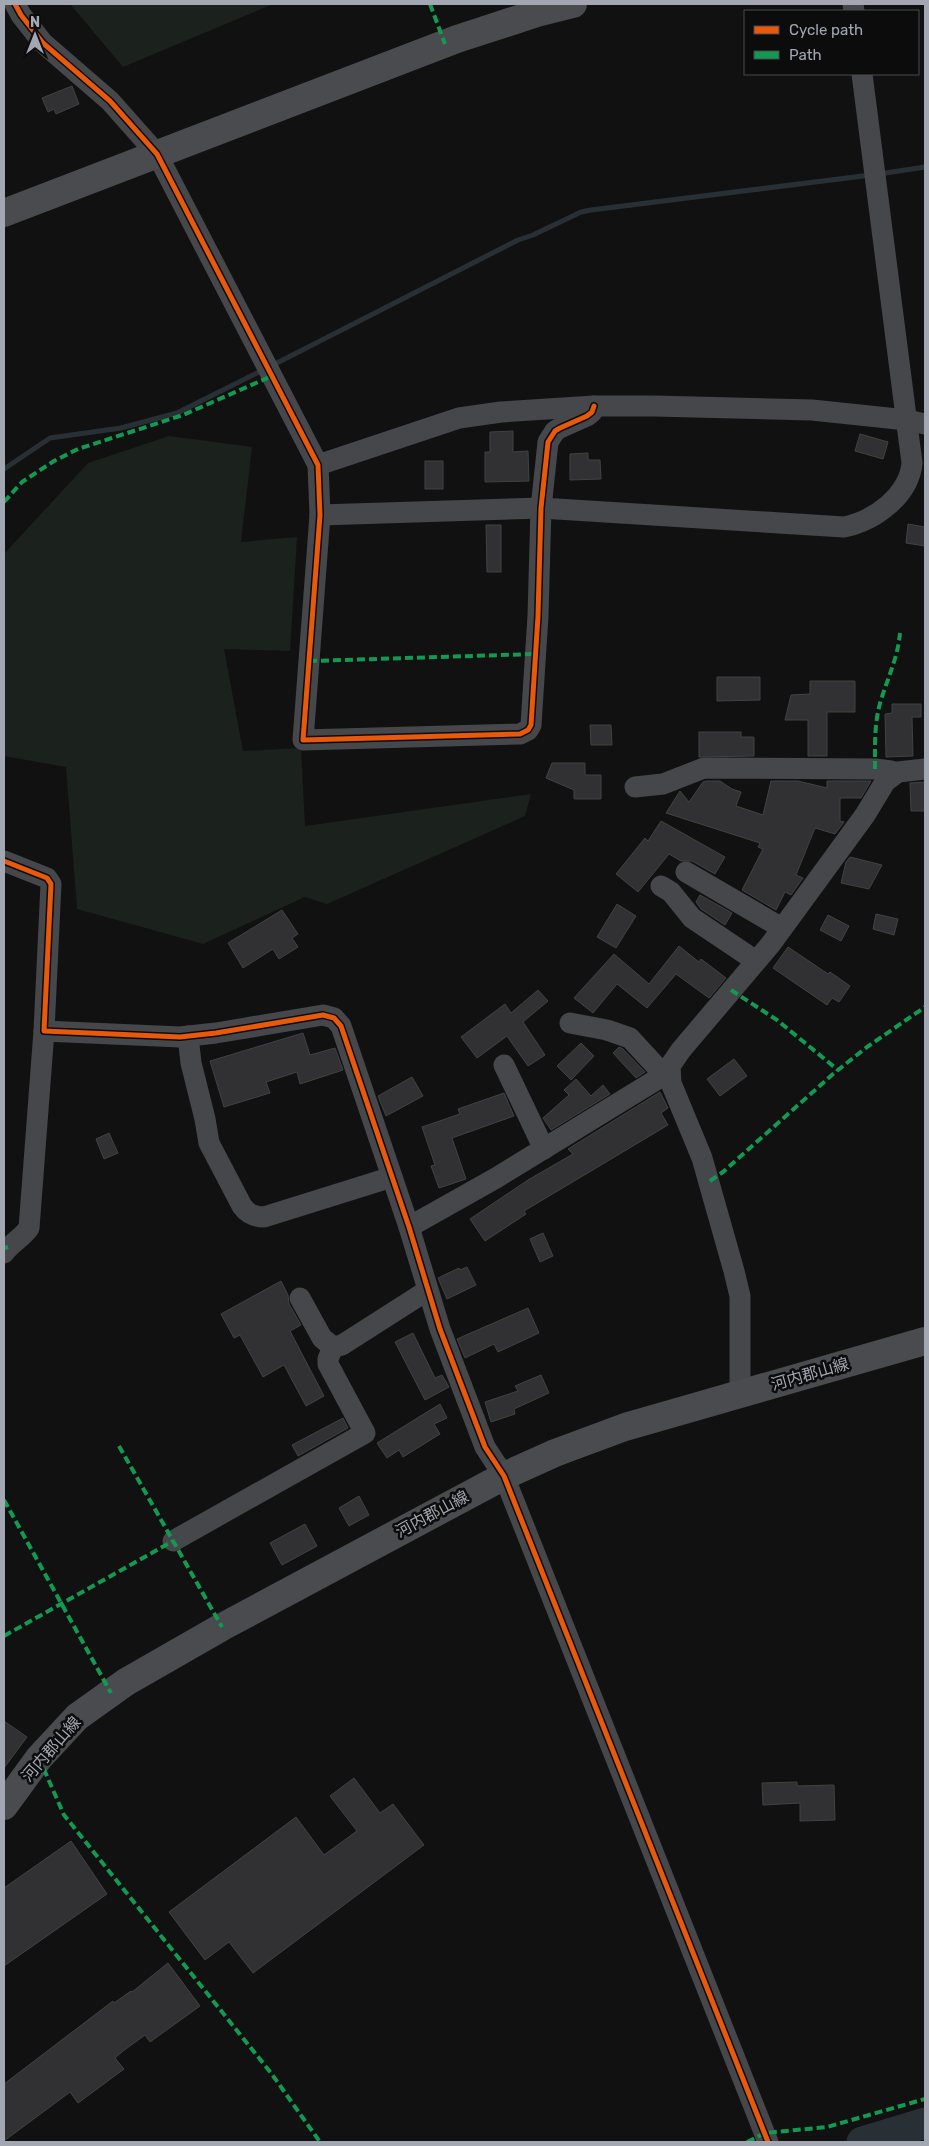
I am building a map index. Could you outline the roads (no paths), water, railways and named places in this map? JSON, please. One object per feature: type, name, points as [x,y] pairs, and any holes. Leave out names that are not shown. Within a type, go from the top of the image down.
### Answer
[{"type":"main road","points":[[4,214],[457,39],[537,13],[574,4]]},
{"type":"main road","name":"河内郡山線","points":[[4,1806],[39,1758],[77,1717],[126,1682],[222,1627],[504,1476],[555,1453],[625,1427],[925,1341]]},
{"type":"street","points":[[15,4],[21,15],[44,43],[110,102],[157,154],[318,465],[320,515],[303,740],[526,733],[531,725],[538,616],[541,508],[548,442],[551,435],[560,428],[592,412],[594,406]]},
{"type":"street","points":[[320,515],[541,508],[844,527],[859,524],[883,509],[906,486],[912,463],[916,422],[862,75]]},
{"type":"street","points":[[318,465],[459,418],[501,412],[594,406],[654,406],[812,410],[916,422]]},
{"type":"street","points":[[634,787],[663,784],[704,768],[875,769],[895,774]]},
{"type":"street","points":[[409,1226],[496,1178],[666,1073],[671,1062],[782,928],[865,815],[885,782],[895,774],[913,769],[925,769]]},
{"type":"street","points":[[4,861],[47,878],[50,884],[44,1030],[29,1228],[4,1253]]},
{"type":"street","points":[[686,872],[782,928]]},
{"type":"street","points":[[661,886],[671,892],[692,918],[756,961]]},
{"type":"street","points":[[44,1030],[188,1036],[324,1015],[334,1018],[341,1026],[409,1226],[440,1329],[486,1447],[504,1476],[767,2140]]},
{"type":"street","points":[[570,1023],[607,1030],[630,1038],[666,1073],[710,1181],[740,1296],[742,1393]]},
{"type":"street","points":[[188,1036],[191,1063],[209,1143],[242,1206],[249,1214],[258,1216],[274,1214],[392,1177]]},
{"type":"street","points":[[504,1065],[544,1149]]},
{"type":"street","points":[[173,1542],[365,1433],[328,1364],[328,1359],[334,1347],[342,1345],[428,1290]]},
{"type":"street","points":[[300,1298],[322,1338],[334,1347]]},
{"type":"waterway","points":[[879,174],[925,167]]},
{"type":"waterway","points":[[273,365],[518,240],[533,235],[581,212],[871,175]]},
{"type":"waterway","points":[[4,469],[50,438],[121,428],[177,413],[263,370]]},
{"type":"waterway","points":[[862,2142],[925,2123]]}]
